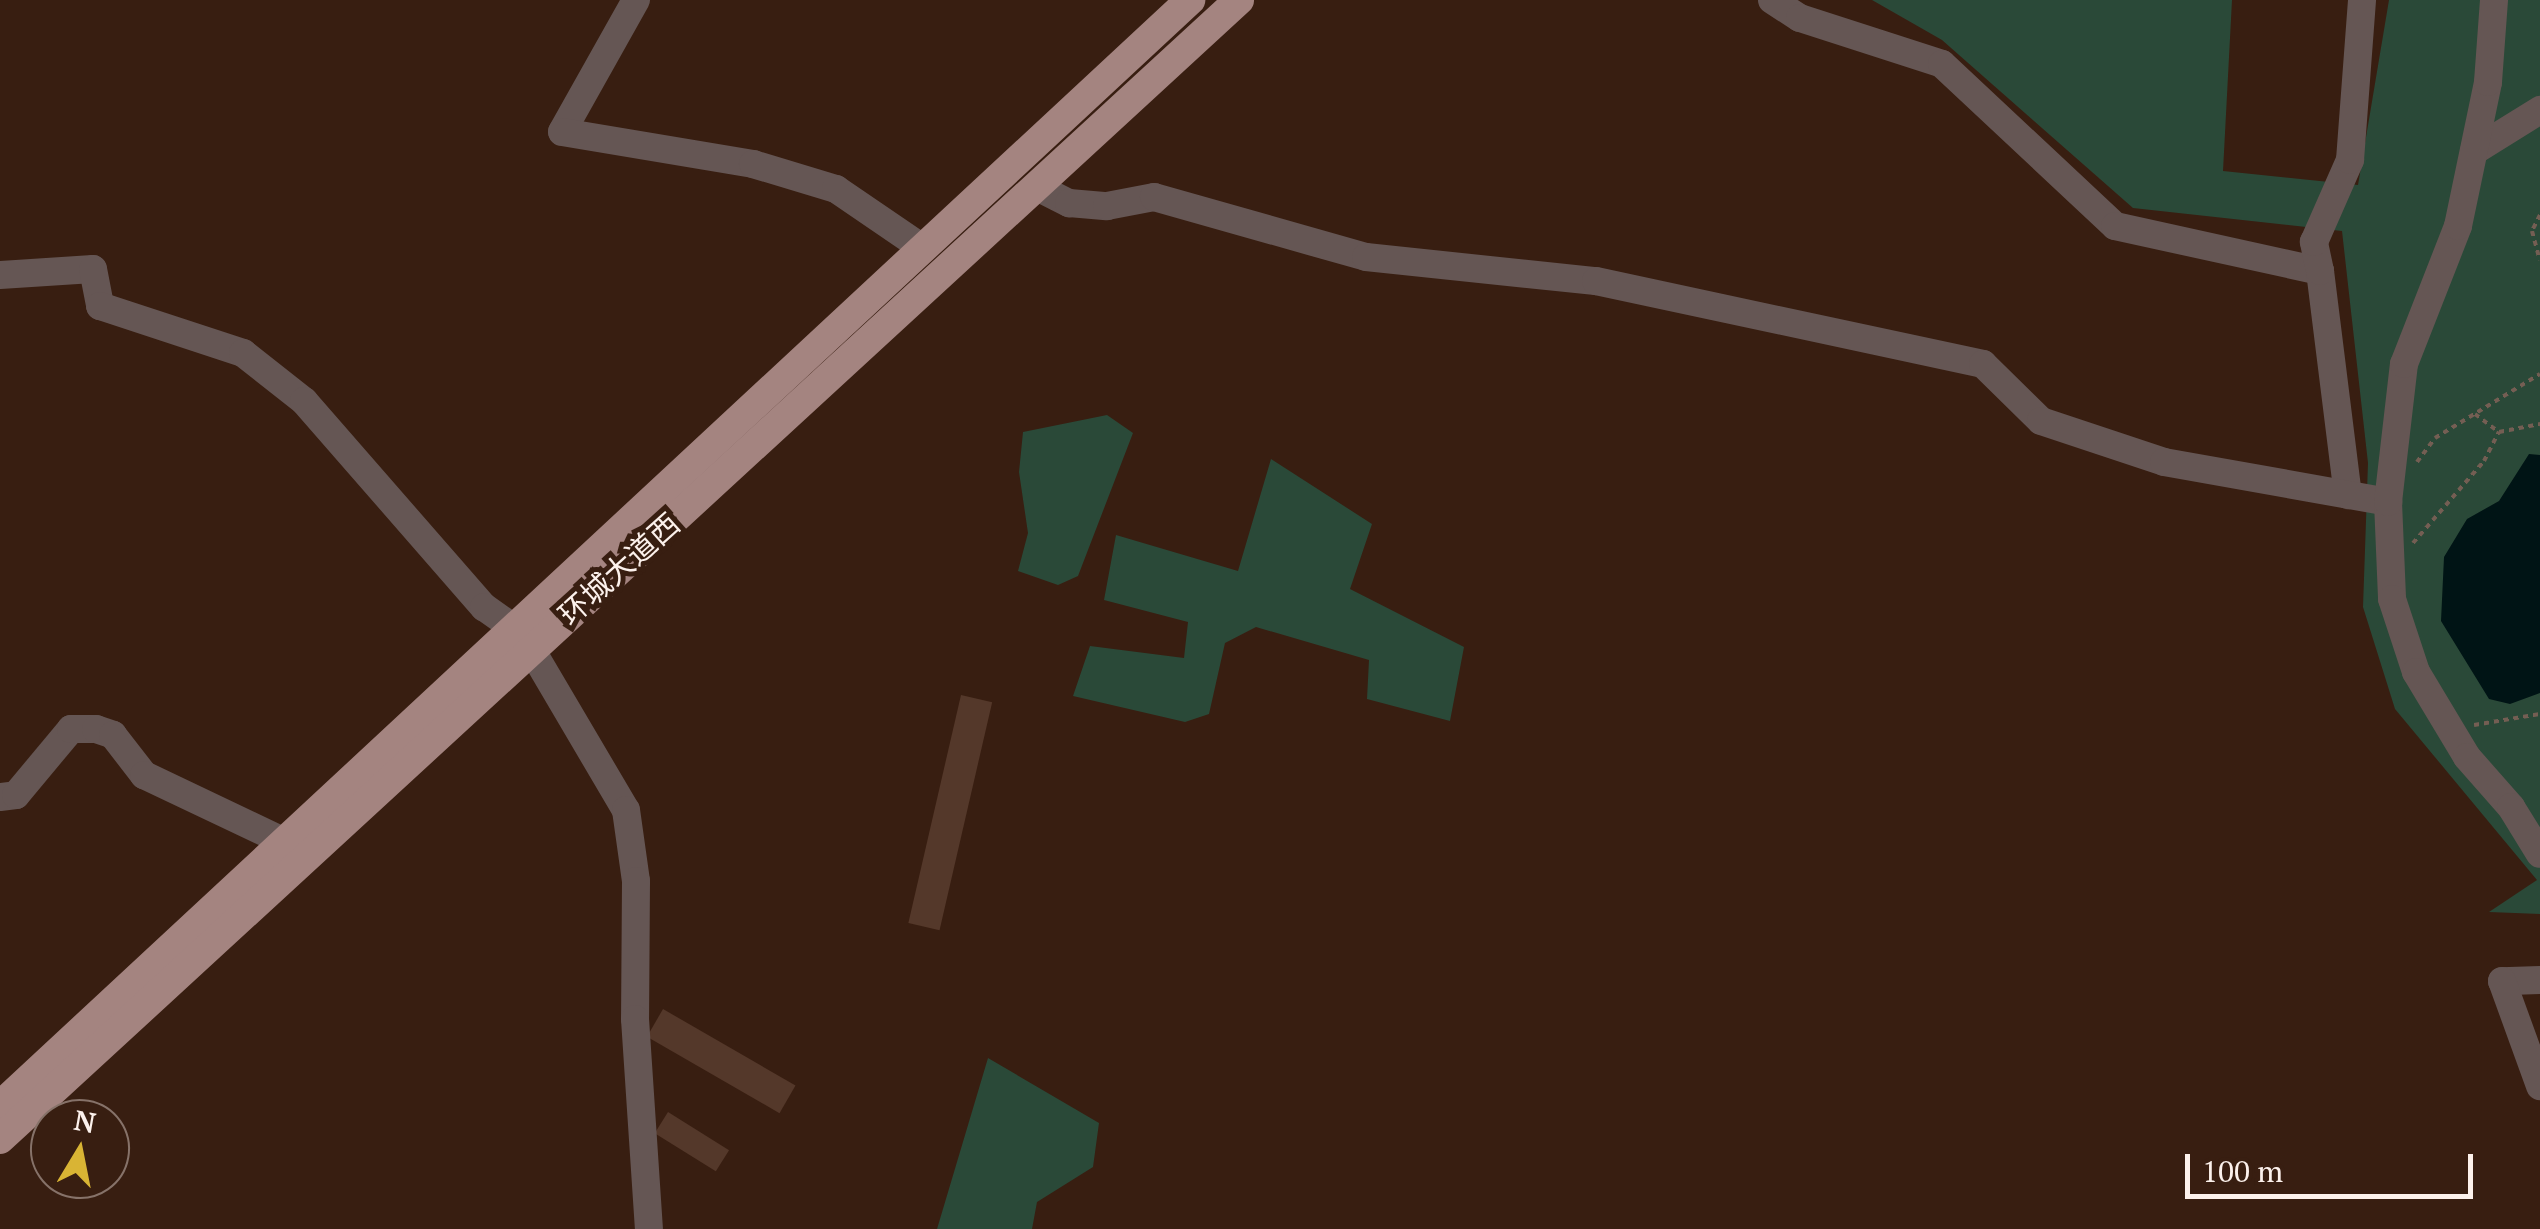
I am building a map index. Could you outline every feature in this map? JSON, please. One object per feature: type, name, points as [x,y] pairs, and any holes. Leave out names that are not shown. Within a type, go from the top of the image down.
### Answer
[{"type":"main road","name":"环城大道西","points":[[524,640],[921,247],[1190,0]]},
{"type":"main road","name":"环城大道西","points":[[0,1106],[294,851],[524,640],[1038,187],[1240,0]]},
{"type":"main road","name":"环城大道西","points":[[0,1139],[294,851]]},
{"type":"street","points":[[636,0],[562,132],[753,164],[836,190],[921,247]]},
{"type":"street","points":[[1772,0],[1800,18],[1942,64],[2116,226],[2320,271]]},
{"type":"street","points":[[2348,495],[2314,242],[2350,160],[2362,0]]},
{"type":"street","points":[[2494,0],[2474,151],[2458,226],[2404,364],[2388,502],[2390,563],[2392,599],[2416,672],[2455,729],[2468,756],[2511,807],[2540,854]]},
{"type":"street","points":[[2474,151],[2540,110]]},
{"type":"street","points":[[1038,187],[1070,204],[1154,197],[1366,257],[1596,281],[1982,364],[2041,421],[2164,462],[2388,502]]},
{"type":"street","points":[[0,274],[93,269],[100,306],[243,353],[304,402],[484,607],[524,640],[598,752],[626,810],[636,881],[635,1019],[649,1229]]},
{"type":"street","points":[[0,797],[16,794],[71,729],[96,729],[113,735],[144,775],[294,851]]},
{"type":"street","points":[[2540,980],[2502,981],[2540,1086]]},
{"type":"path","points":[[2540,215],[2532,231],[2540,260]]},
{"type":"path","points":[[2411,470],[2435,438],[2540,374]]},
{"type":"path","points":[[2475,414],[2499,432],[2540,424]]},
{"type":"path","points":[[2390,563],[2484,460],[2499,432]]},
{"type":"path","points":[[2455,729],[2540,714]]},
{"type":"green space","points":[[1872,0],[2232,0],[2223,171],[2358,185],[2389,0],[2540,0],[2540,914],[2489,912],[2537,880],[2395,709],[2363,607],[2368,463],[2342,231],[2133,208],[1942,40]]},
{"type":"green space","points":[[1107,415],[1133,433],[1078,576],[1058,585],[1018,571],[1028,533],[1019,472],[1023,432]]},
{"type":"green space","points":[[1271,459],[1372,524],[1350,589],[1464,647],[1450,721],[1367,699],[1369,660],[1256,627],[1225,643],[1209,714],[1185,722],[1073,696],[1090,646],[1184,658],[1188,622],[1104,600],[1116,535],[1238,571]]},
{"type":"green space","points":[[988,1058],[1099,1123],[1093,1167],[1037,1202],[1032,1229],[937,1229]]},
{"type":"shaded area","points":[[2529,454],[2540,455],[2540,693],[2510,704],[2489,699],[2441,621],[2444,557],[2467,519],[2499,501]]},
{"type":"building","points":[[961,695],[992,702],[940,930],[908,923]]},
{"type":"building","points":[[663,1009],[796,1086],[780,1113],[647,1037]]},
{"type":"building","points":[[668,1112],[729,1150],[716,1171],[655,1133]]}]
